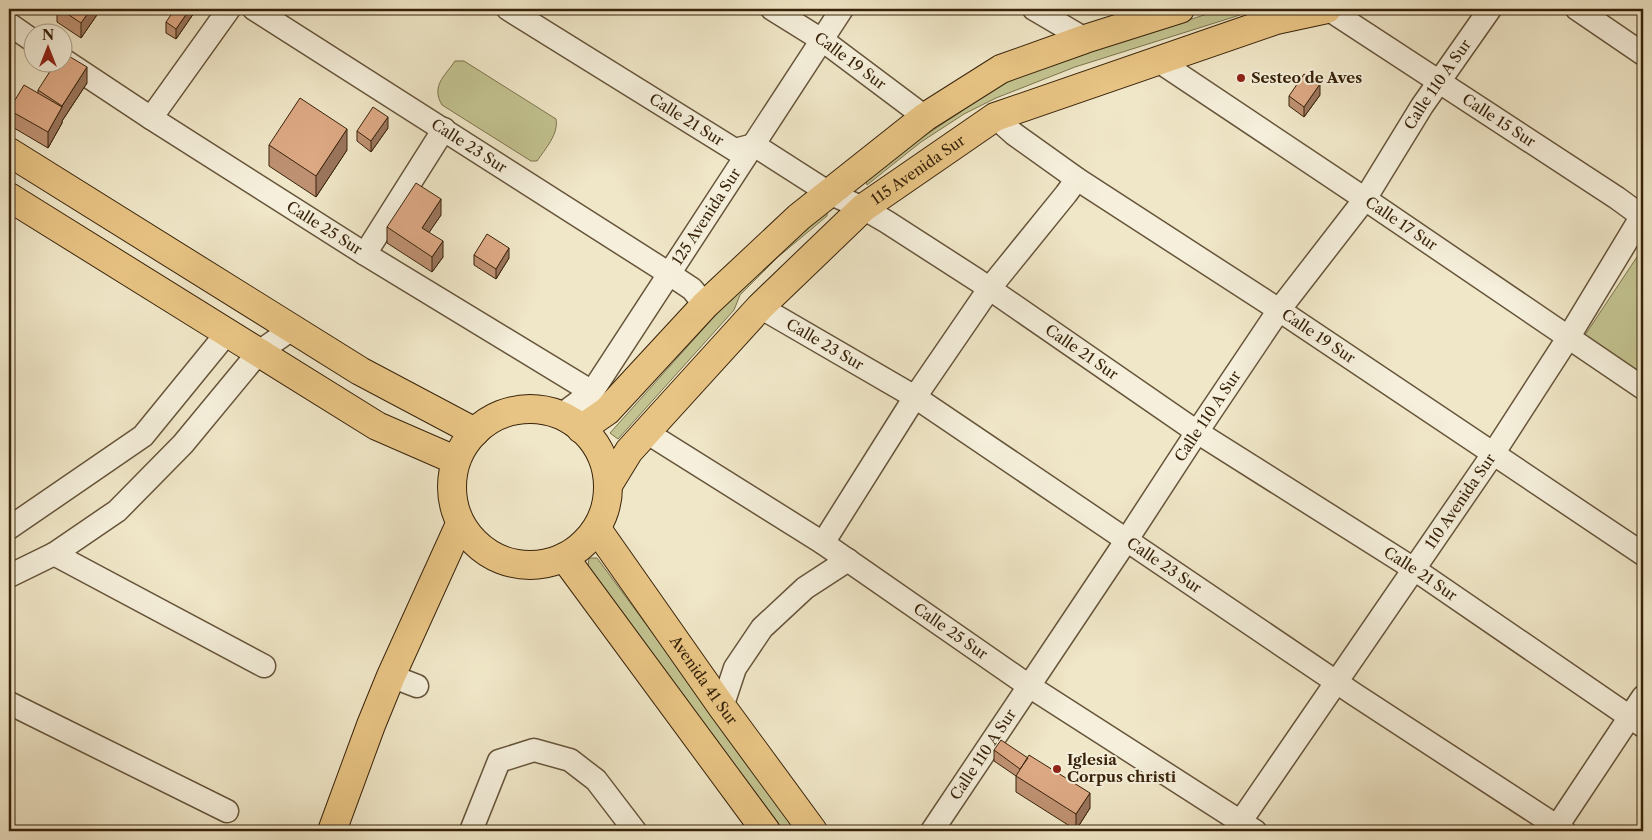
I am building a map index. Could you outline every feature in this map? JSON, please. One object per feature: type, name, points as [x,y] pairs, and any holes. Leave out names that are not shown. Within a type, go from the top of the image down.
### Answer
[{"type":"main road","points":[[571,422],[607,411],[706,305],[799,217],[925,117],[1001,69],[1085,39],[1135,16],[1180,9]]},
{"type":"main road","name":"115 Avenida Sur","points":[[610,482],[629,451],[760,307],[863,208],[995,118],[1157,60],[1272,14],[1327,9]]},
{"type":"main road","points":[[9,152],[360,371],[475,432]]},
{"type":"main road","points":[[9,197],[377,426],[455,460]]},
{"type":"main road","points":[[532,409],[571,422],[592,439],[604,461],[610,482],[607,505],[597,528],[589,539],[577,550],[553,562],[529,566],[500,560],[476,546],[460,524],[452,501],[452,478],[455,460],[467,439],[483,424],[507,412],[532,409]]},
{"type":"main road","points":[[332,831],[391,676],[460,524]]},
{"type":"main road","name":"Avenida 41 Sur","points":[[597,528],[722,707],[813,831]]},
{"type":"main road","points":[[564,557],[766,831]]},
{"type":"street","points":[[151,118],[229,9]]},
{"type":"street","name":"Calle 23 Sur","points":[[254,9],[668,273],[692,289],[706,305]]},
{"type":"street","name":"Calle 19 Sur","points":[[772,9],[821,40],[925,117]]},
{"type":"street","name":"125 Avenida Sur","points":[[571,422],[842,9]]},
{"type":"street","points":[[1034,9],[1085,39]]},
{"type":"street","name":"Calle 15 Sur","points":[[1327,9],[1643,215]]},
{"type":"street","name":"Calle 110 A Sur","points":[[932,831],[1126,542],[1196,432],[1279,310],[1365,199],[1439,81],[1490,9]]},
{"type":"street","points":[[1576,9],[1643,54]]},
{"type":"street","name":"Calle 21 Sur","points":[[517,11],[734,150],[754,145],[829,193],[863,208],[989,289],[1196,432],[1414,569],[1637,722]]},
{"type":"street","points":[[9,24],[22,33]]},
{"type":"street","name":"Calle 17 Sur","points":[[1157,60],[1643,388]]},
{"type":"street","name":"Calle 25 Sur","points":[[72,67],[365,254],[592,392]]},
{"type":"street","name":"Calle 19 Sur","points":[[995,118],[1077,179],[1279,310],[1643,554]]},
{"type":"street","points":[[365,254],[444,129]]},
{"type":"street","points":[[823,543],[915,398],[989,289],[1077,179]]},
{"type":"street","name":"110 Avenida Sur","points":[[1243,828],[1337,682],[1493,454],[1568,338],[1643,215]]},
{"type":"street","name":"Calle 23 Sur","points":[[760,307],[915,398],[1126,542],[1558,830]]},
{"type":"street","points":[[9,576],[54,554],[117,511],[183,444],[259,352],[292,329]]},
{"type":"street","points":[[9,528],[143,436],[227,333]]},
{"type":"street","name":"Calle 25 Sur","points":[[646,432],[823,543],[1029,686],[1243,828]]},
{"type":"street","points":[[54,554],[264,666]]},
{"type":"street","points":[[722,707],[735,668],[762,628],[805,588],[848,560]]},
{"type":"street","points":[[391,676],[416,686]]},
{"type":"street","points":[[1558,830],[1637,722],[1643,698]]},
{"type":"street","points":[[9,703],[228,811]]},
{"type":"street","points":[[471,831],[499,761],[534,750],[570,760],[596,780],[635,831]]},
{"type":"green space","points":[[1223,9],[1243,9],[1240,15],[1075,67],[996,98],[964,114],[921,142],[867,185],[866,179],[915,142],[962,111],[982,93],[1010,80],[1069,58]]},
{"type":"green space","points":[[455,61],[464,61],[556,119],[553,136],[537,161],[531,161],[442,105],[438,87]]},
{"type":"green space","points":[[827,212],[827,216],[778,257],[740,295],[734,310],[618,439],[610,433],[730,299],[823,213]]},
{"type":"green space","points":[[1643,248],[1643,374],[1585,335]]},
{"type":"green space","points":[[589,558],[597,558],[799,831],[784,831],[588,566]]},
{"type":"building","points":[[60,9],[91,9],[81,23]]},
{"type":"building","points":[[175,9],[190,9],[176,29],[166,22]]},
{"type":"building","points":[[72,58],[87,67],[62,106],[38,90],[50,72],[72,72]]},
{"type":"building","points":[[1304,74],[1320,84],[1304,107],[1289,96]]},
{"type":"building","points":[[24,85],[62,107],[48,132],[9,110]]},
{"type":"building","points":[[300,98],[347,129],[316,176],[269,145]]},
{"type":"building","points":[[373,107],[388,117],[371,141],[357,131]]},
{"type":"building","points":[[416,183],[441,199],[422,228],[443,241],[432,257],[387,227]]},
{"type":"building","points":[[487,234],[509,248],[496,269],[474,255]]},
{"type":"building","points":[[1001,740],[1028,758],[1020,769],[994,750]]},
{"type":"building","points":[[1029,755],[1090,793],[1076,814],[1016,776]]},
{"type":"place","name":"Sesteo de Aves","points":[[1241,78]]},
{"type":"place","name":"Iglesia Corpus christi","points":[[1057,769]]}]
